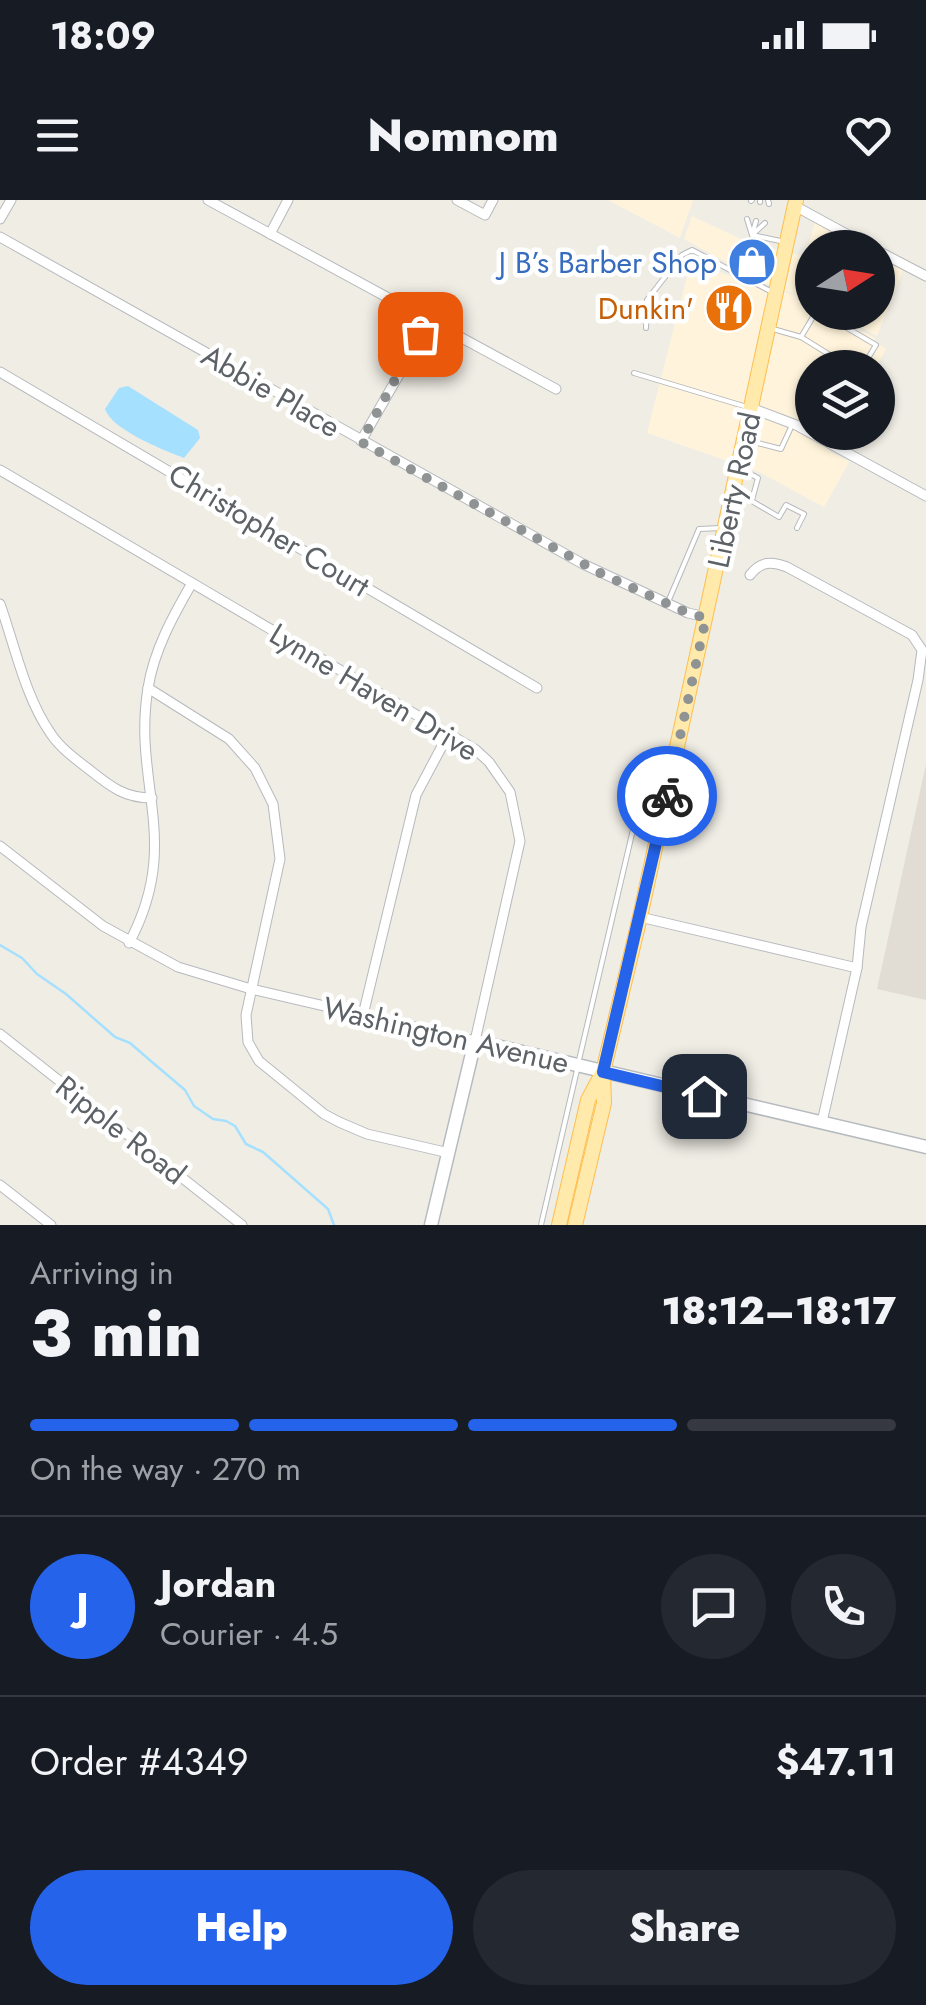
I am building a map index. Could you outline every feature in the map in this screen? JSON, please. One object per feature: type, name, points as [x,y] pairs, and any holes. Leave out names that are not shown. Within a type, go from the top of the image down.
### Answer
[{"type":"main road","name":"Liberty Road","points":[[558,1225],[588,1100],[603,1072],[640,917],[796,203]]},
{"type":"main road","name":"Washington Avenue","points":[[474,1042],[926,1147]]},
{"type":"main road","name":"Lynne Haven Drive","points":[[431,1225],[474,1042]]},
{"type":"main road","name":"Liberty Road","points":[[576,1225],[604,1103],[603,1072]]},
{"type":"street","points":[[0,219],[10,200]]},
{"type":"street","points":[[208,200],[556,389]]},
{"type":"street","points":[[270,234],[288,200]]},
{"type":"street","points":[[457,200],[485,215],[493,200]]},
{"type":"street","points":[[796,203],[842,230]]},
{"type":"street","name":"Abbie Place","points":[[0,237],[583,564],[706,618]]},
{"type":"street","points":[[895,260],[926,276]]},
{"type":"street","points":[[361,442],[427,318]]},
{"type":"street","name":"Christopher Court","points":[[0,372],[537,688]]},
{"type":"street","points":[[751,408],[794,424],[926,496]]},
{"type":"street","name":"Lynne Haven Drive","points":[[0,470],[476,750],[500,776],[510,792],[519,822],[518,861],[474,1042]]},
{"type":"street","points":[[750,576],[768,562],[787,567],[912,635],[922,650],[822,1122]]},
{"type":"street","points":[[129,943],[142,919],[154,876],[156,830],[146,734],[148,688],[164,633],[192,583]]},
{"type":"street","points":[[0,604],[34,702],[50,733],[115,790],[126,796],[152,798]]},
{"type":"street","points":[[148,688],[229,739],[255,768],[273,804],[280,858],[251,989],[246,1029],[253,1052],[268,1071],[324,1114],[353,1129],[449,1153]]},
{"type":"street","points":[[364,1015],[412,806],[449,734]]},
{"type":"street","name":"Washington Avenue","points":[[0,846],[129,943],[178,968],[474,1042]]},
{"type":"street","points":[[640,917],[857,968]]},
{"type":"street","name":"Ripple Road","points":[[0,1034],[242,1225]]},
{"type":"street","points":[[0,1185],[51,1225]]},
{"type":"lane","points":[[747,219],[752,235]]},
{"type":"lane","points":[[752,235],[756,221]]},
{"type":"lane","points":[[752,235],[765,223]]},
{"type":"lane","points":[[752,235],[787,242]]},
{"type":"lane","points":[[646,328],[647,300],[682,256],[692,250],[776,294]]},
{"type":"lane","points":[[768,328],[802,337],[823,350]]},
{"type":"lane","points":[[802,337],[806,330]]},
{"type":"lane","points":[[850,330],[876,345],[873,350]]},
{"type":"lane","points":[[634,373],[751,408]]},
{"type":"lane","points":[[744,439],[781,449],[794,424]]},
{"type":"lane","points":[[738,468],[758,478],[752,500]]},
{"type":"lane","points":[[734,491],[779,517],[786,505],[804,514],[796,528]]},
{"type":"lane","points":[[667,604],[699,529],[725,528]]},
{"type":"lane","points":[[541,1225],[643,788]]},
{"type":"lane","points":[[667,1122],[676,1089]]},
{"type":"shaded area","points":[[608,200],[693,200],[680,238]]},
{"type":"shaded area","points":[[692,216],[747,242],[795,254],[795,295],[764,283],[684,239]]},
{"type":"shaded area","points":[[691,261],[748,283],[795,295],[795,330],[860,330],[886,349],[795,350],[795,450],[830,450],[849,462],[824,507],[759,472],[647,433]]},
{"type":"shaded area","points":[[895,265],[903,270],[895,290]]},
{"type":"shaded area","points":[[926,764],[926,1000],[877,989]]},
{"type":"water","points":[[128,386],[198,430],[200,438],[184,458],[139,438],[110,417],[105,409],[119,388]]},
{"type":"waterway","points":[[0,945],[22,958],[115,1037],[130,1043],[185,1090],[194,1106],[213,1119],[235,1126],[246,1144],[263,1152],[328,1209],[334,1225]]},
{"type":"way so far","points":[[420,334],[361,442],[621,584],[706,618],[667,796]]},
{"type":"place","name":"J B’s Barber Shop","points":[[752,262]]},
{"type":"place","name":"Dunkin'","points":[[729,308]]},
{"type":"route","points":[[667,796],[603,1072],[704,1096]]}]
